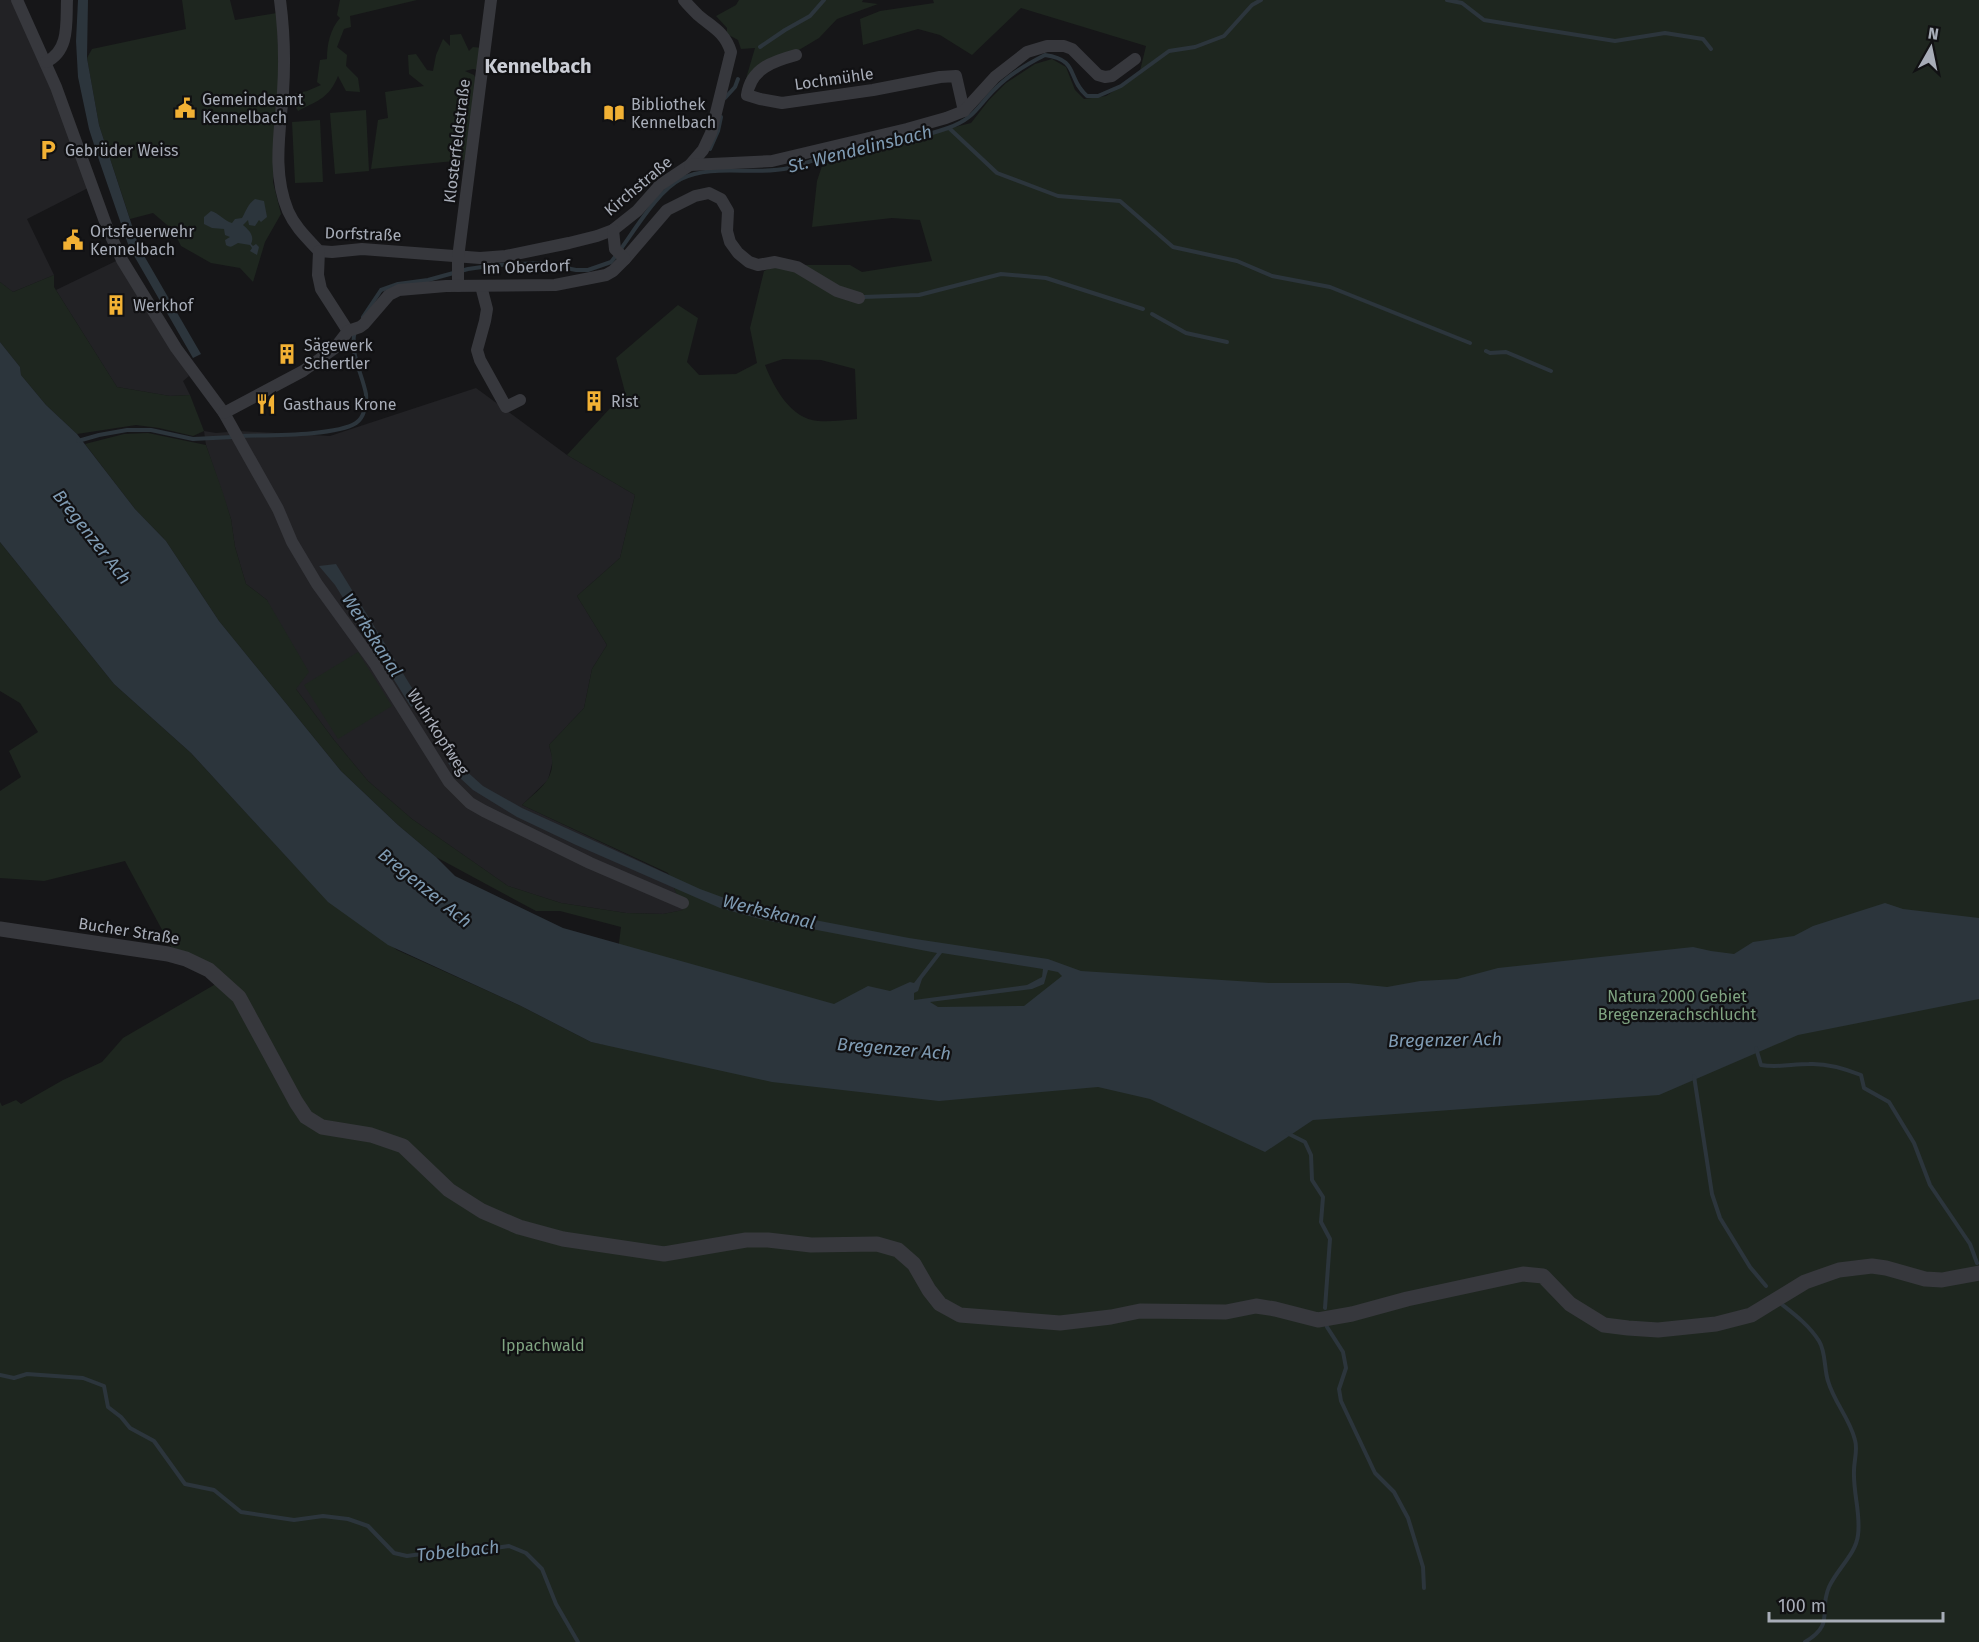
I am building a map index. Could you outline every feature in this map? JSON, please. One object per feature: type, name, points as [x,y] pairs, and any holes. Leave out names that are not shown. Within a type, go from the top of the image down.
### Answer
[{"type":"street","name":"Wuhrkopfweg","points":[[17,0],[46,62],[108,230],[122,260],[176,348],[224,413],[278,509],[292,542],[317,584],[375,664],[435,762],[458,793],[484,811],[590,863],[683,903]]},
{"type":"street","points":[[46,62],[64,44],[67,0]]},
{"type":"street","name":"Dorfstraße","points":[[280,0],[283,39],[283,90],[279,144],[280,185],[288,212],[298,229],[319,250],[332,252],[362,249],[417,253]]},
{"type":"street","name":"Klosterfeldstraße","points":[[458,283],[458,260],[491,0]]},
{"type":"street","name":"Kirchstraße","points":[[417,253],[458,260],[506,256],[588,239],[613,230],[638,211],[660,185],[690,165],[703,150],[711,133],[731,52],[728,41],[722,33],[697,14],[684,0]]},
{"type":"street","points":[[690,165],[772,161],[907,129],[964,111],[995,77],[1015,61],[1027,52],[1047,46],[1064,46],[1072,49],[1098,75],[1105,77],[1112,76],[1135,59]]},
{"type":"street","name":"Lochmühle","points":[[796,55],[773,61],[756,74],[748,87],[747,95],[782,102],[873,90],[956,75],[964,111]]},
{"type":"street","name":"Im Oberdorf","points":[[224,413],[303,371],[334,348],[389,295],[399,290],[458,283],[481,286],[534,286],[575,282],[606,275],[620,255],[667,210],[695,196],[709,194],[721,198],[728,211],[727,231],[730,242],[749,262],[758,265],[775,262],[797,267],[837,291],[859,298]]},
{"type":"street","points":[[613,230],[620,255]]},
{"type":"street","points":[[319,250],[318,274],[321,289],[353,329]]},
{"type":"street","points":[[481,286],[487,309],[477,350],[480,360],[506,407],[520,400]]},
{"type":"street","name":"Bucher Straße","points":[[0,929],[168,954],[186,959],[209,970],[239,997],[291,1094],[306,1117],[321,1127],[371,1135],[403,1146],[449,1190],[482,1211],[519,1227],[562,1239],[664,1254],[746,1240],[811,1245],[877,1244],[898,1251],[906,1257],[914,1264],[940,1304],[960,1315],[1060,1323],[1140,1311],[1226,1312],[1256,1306],[1318,1320],[1523,1274],[1543,1276],[1570,1304],[1604,1325],[1658,1330],[1716,1324],[1751,1315],[1805,1282],[1839,1270],[1872,1266],[1925,1280],[1942,1280],[1979,1273]]},
{"type":"shaded area","points":[[0,0],[12,0],[32,39],[90,187],[27,219],[54,275],[13,292],[0,282]]},
{"type":"shaded area","points":[[118,260],[189,376],[183,381],[190,395],[170,396],[117,387],[56,290]]},
{"type":"shaded area","points":[[476,388],[567,455],[635,495],[620,558],[577,596],[607,645],[592,669],[584,708],[549,745],[553,760],[548,780],[522,805],[668,874],[684,910],[663,914],[626,913],[561,903],[508,886],[412,819],[368,781],[296,689],[267,600],[246,584],[235,547],[231,519],[206,445],[204,431],[330,436]]},
{"type":"green space","points":[[182,0],[230,0],[235,20],[277,13],[279,83],[273,182],[281,214],[265,242],[253,282],[240,268],[211,263],[181,246],[173,230],[153,213],[130,219],[99,125],[87,58],[92,49],[186,29]]},
{"type":"green space","points":[[340,0],[417,0],[350,16],[351,27],[344,29],[337,47],[347,55],[346,66],[358,78],[360,92],[346,91],[338,76],[327,94],[298,111],[289,95],[321,85],[317,82],[320,60],[327,59],[330,37],[340,18],[337,15]]},
{"type":"green space","points":[[739,0],[863,0],[862,2],[878,4],[837,19],[819,38],[745,82],[755,48],[741,49],[738,40],[727,34],[727,28],[716,16],[736,5]]},
{"type":"green space","points":[[933,0],[1979,0],[1979,1642],[0,1642],[0,1102],[2,1106],[16,1100],[21,1104],[63,1080],[102,1062],[123,1038],[226,978],[174,952],[125,861],[44,881],[0,878],[0,791],[21,777],[9,751],[38,732],[20,703],[0,691],[0,542],[114,684],[191,753],[297,868],[397,950],[521,1006],[591,1042],[606,1045],[621,927],[560,911],[536,911],[436,857],[398,825],[341,771],[219,621],[166,541],[135,509],[85,444],[124,434],[148,433],[206,445],[231,519],[235,547],[246,584],[267,600],[309,672],[296,689],[368,781],[412,819],[508,886],[561,903],[626,913],[663,914],[683,910],[668,873],[522,805],[548,780],[552,765],[549,745],[584,708],[592,669],[607,645],[577,596],[620,558],[635,495],[567,455],[625,392],[616,358],[678,305],[698,318],[687,362],[699,375],[736,374],[757,363],[750,328],[764,271],[779,265],[850,265],[862,272],[932,261],[920,220],[892,218],[812,227],[817,181],[824,160],[971,123],[1006,83],[1035,64],[1052,59],[1066,67],[1075,90],[1084,99],[1106,96],[1139,75],[1146,46],[1021,8],[972,55],[940,35],[918,29],[863,45],[860,19],[880,11],[934,3]],"holes":[[[783,359],[821,360],[855,369],[857,419],[818,421],[800,415],[785,401],[765,365]]]},
{"type":"green space","points":[[461,34],[469,51],[473,47],[482,48],[478,70],[465,71],[474,75],[476,79],[465,160],[371,169],[378,120],[388,118],[385,92],[424,86],[409,74],[408,55],[416,54],[427,70],[433,71],[436,55],[443,39],[450,46],[450,35]]},
{"type":"green space","points":[[366,110],[369,171],[335,174],[330,113]]},
{"type":"green space","points":[[320,120],[323,182],[295,183],[292,122]]},
{"type":"green space","points":[[54,275],[54,287],[117,387],[170,396],[190,395],[204,431],[193,436],[136,425],[77,434],[46,405],[21,375],[20,367],[0,342],[0,282],[13,292]]},
{"type":"green space","points":[[358,652],[392,706],[338,739],[304,685]]},
{"type":"water","points":[[78,0],[88,0],[87,58],[99,125],[139,247],[201,354],[193,358],[129,247],[89,129],[78,77],[76,41]]},
{"type":"water","points":[[255,199],[264,201],[267,217],[261,222],[259,220],[255,226],[249,225],[248,220],[243,225],[252,236],[251,244],[259,247],[257,255],[250,251],[252,248],[250,245],[238,243],[231,247],[226,245],[225,240],[230,237],[225,235],[224,229],[212,228],[204,224],[204,217],[211,211],[232,223],[235,219],[242,218]]},
{"type":"water","points":[[0,342],[20,367],[21,375],[46,405],[77,434],[135,509],[166,541],[219,621],[341,771],[455,876],[563,928],[834,1004],[868,986],[890,991],[910,982],[914,983],[937,953],[760,919],[720,908],[517,817],[473,790],[448,763],[457,760],[483,786],[522,808],[700,889],[738,903],[909,938],[1048,959],[1081,971],[1269,983],[1349,983],[1387,987],[1420,981],[1457,979],[1498,968],[1693,947],[1734,954],[1753,942],[1794,936],[1813,926],[1885,903],[1903,909],[1979,918],[1979,999],[1798,1035],[1659,1095],[1313,1120],[1265,1152],[1150,1099],[1098,1087],[939,1101],[772,1082],[591,1042],[521,1006],[388,945],[328,902],[191,753],[114,684],[0,542]],"holes":[[[942,953],[1043,969],[1042,977],[1027,985],[914,1000],[914,993],[918,991],[922,979]],[[1048,970],[1058,972],[1062,976],[1024,1006],[938,1007],[930,1002],[1032,989],[1044,984]]]},
{"type":"water","name":"Werkskanal","points":[[336,564],[420,701],[411,707],[335,585],[319,566]]},
{"type":"waterway","points":[[760,47],[810,16],[824,0]]},
{"type":"waterway","name":"St. Wendelinsbach","points":[[363,317],[381,290],[398,284],[496,265],[541,263],[588,270],[611,262],[652,205],[671,185],[681,179],[706,172],[789,168],[832,154],[934,133],[965,120],[1007,78],[1045,55],[1056,57],[1068,65],[1076,83],[1087,96],[1098,96],[1121,86],[1169,51],[1195,47],[1224,36],[1252,5],[1261,0]]},
{"type":"waterway","points":[[1447,0],[1462,3],[1484,20],[1615,41],[1665,33],[1703,39],[1711,49]]},
{"type":"waterway","points":[[725,98],[735,87],[738,79]]},
{"type":"waterway","points":[[710,149],[721,117]]},
{"type":"waterway","points":[[949,128],[997,173],[1058,196],[1120,201],[1173,247],[1237,261],[1272,276],[1330,287],[1470,343]]},
{"type":"waterway","points":[[863,297],[919,295],[1001,274],[1046,278],[1143,309]]},
{"type":"waterway","points":[[1152,314],[1186,333],[1227,342]]},
{"type":"waterway","name":"St. Wendelinsbach","points":[[241,436],[318,433],[346,427],[359,421],[364,410],[366,394],[355,355],[355,331]]},
{"type":"waterway","points":[[1486,351],[1506,352],[1551,371]]},
{"type":"waterway","points":[[78,441],[127,430],[151,430],[193,439],[233,437]]},
{"type":"waterway","points":[[1756,1048],[1761,1065],[1823,1064],[1861,1075],[1864,1088],[1889,1102],[1914,1143],[1930,1185],[1970,1244],[1977,1263]]},
{"type":"waterway","points":[[1694,1076],[1712,1194],[1720,1218],[1750,1267],[1766,1286]]},
{"type":"waterway","points":[[1287,1133],[1305,1142],[1311,1155],[1312,1180],[1323,1197],[1321,1222],[1330,1239],[1325,1308]]},
{"type":"waterway","points":[[1780,1303],[1806,1325],[1819,1341],[1831,1389],[1850,1425],[1856,1448],[1854,1479],[1858,1519],[1857,1542],[1829,1587],[1820,1629],[1805,1642]]},
{"type":"waterway","points":[[1327,1327],[1343,1352],[1346,1368],[1339,1389],[1341,1401],[1375,1473],[1394,1492],[1408,1518],[1423,1567],[1424,1588]]},
{"type":"waterway","name":"Tobelbach","points":[[0,1375],[14,1378],[27,1374],[83,1378],[104,1386],[108,1407],[130,1428],[154,1441],[185,1484],[214,1490],[241,1512],[294,1520],[323,1516],[348,1519],[368,1526],[394,1553],[407,1556],[443,1551],[460,1553],[509,1546],[526,1553],[542,1569],[556,1604],[578,1642]]},
{"type":"place","name":"Gemeindeamt Kennelbach","points":[[185,108]]},
{"type":"place","name":"Bibliothek Kennelbach","points":[[614,113]]},
{"type":"place","name":"Gebrüder Weiss","points":[[48,150]]},
{"type":"place","name":"Ortsfeuerwehr Kennelbach","points":[[73,240]]},
{"type":"place","name":"Werkhof","points":[[116,305]]},
{"type":"place","name":"Sägewerk Schertler","points":[[287,354]]},
{"type":"place","name":"Rist","points":[[594,401]]},
{"type":"place","name":"Gasthaus Krone","points":[[266,404]]},
{"type":"district","name":"Kennelbach","points":[[538,66]]},
{"type":"water label","name":"Bregenzer Ach","points":[[92,537]]},
{"type":"water label","name":"Bregenzer Ach","points":[[425,888]]},
{"type":"water label","name":"Bregenzer Ach","points":[[1445,1040]]},
{"type":"water label","name":"Bregenzer Ach","points":[[894,1049]]},
{"type":"park label","name":"Natura 2000 Gebiet Bregenzerachschlucht","points":[[1677,1005]]},
{"type":"park label","name":"Ippachwald","points":[[543,1345]]}]
